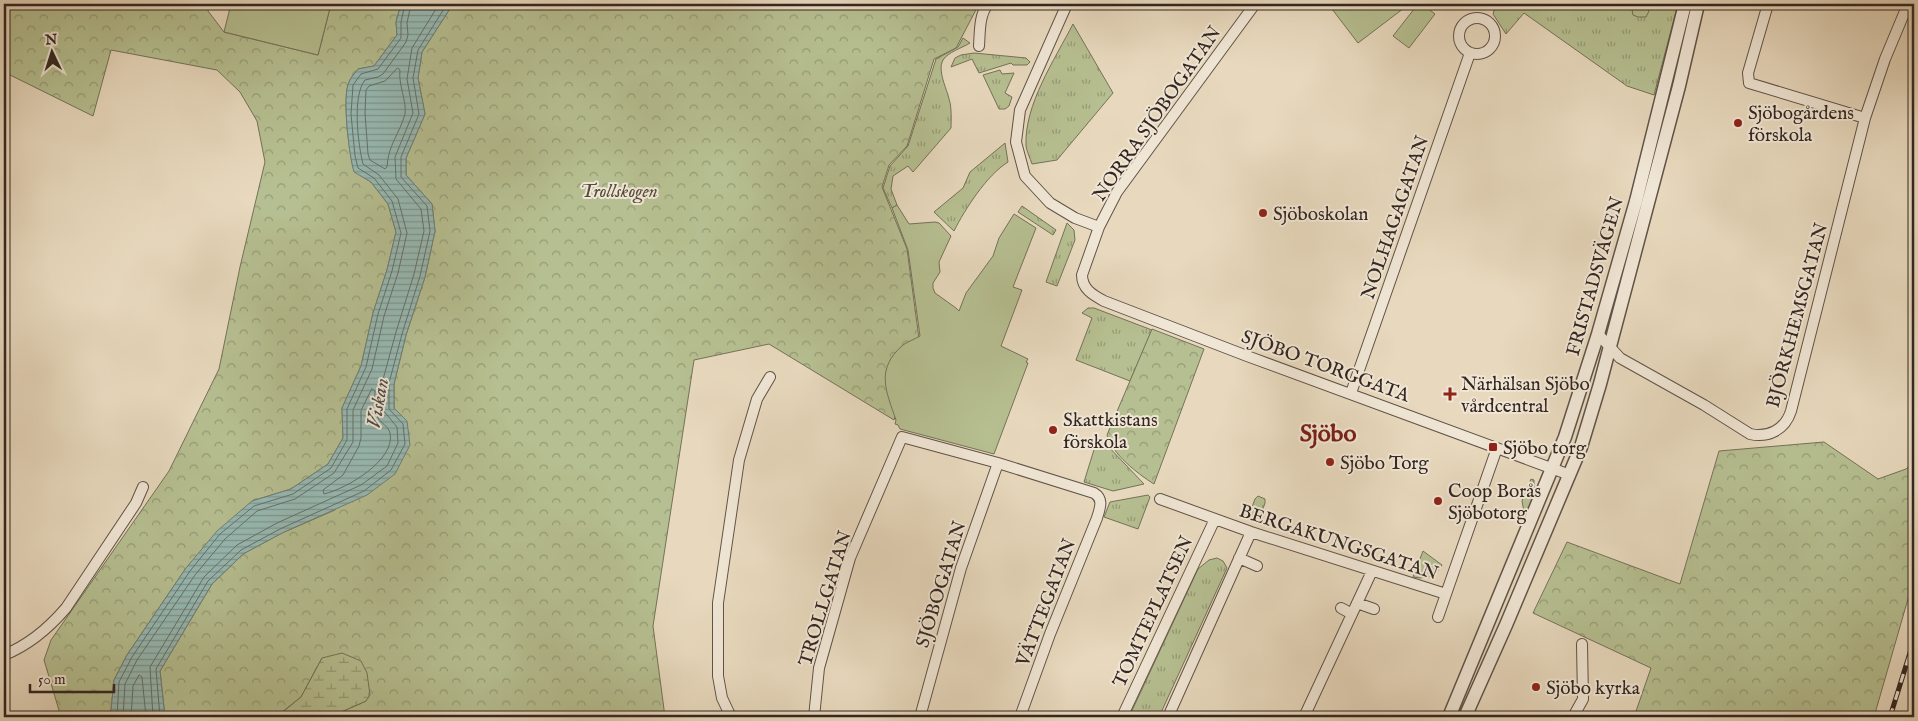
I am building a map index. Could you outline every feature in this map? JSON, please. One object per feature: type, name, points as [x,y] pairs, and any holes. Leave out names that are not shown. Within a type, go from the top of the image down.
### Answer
[{"type":"street","points":[[979,46],[980,23],[988,4]]},
{"type":"street","points":[[1067,4],[1020,110],[1016,142],[1025,176],[1050,203],[1075,218],[1100,227]]},
{"type":"street","name":"NORRA SJÖBOGATAN","points":[[1082,275],[1100,227],[1117,192],[1172,115],[1256,4]]},
{"type":"street","name":"FRISTADSVÄGEN","points":[[1449,717],[1565,437],[1598,334],[1636,201],[1685,4]]},
{"type":"street","name":"FRISTADSVÄGEN","points":[[1465,717],[1582,447],[1679,86],[1698,4]]},
{"type":"street","points":[[1768,4],[1748,74],[1749,83],[1865,118]]},
{"type":"street","name":"BJÖRKHEMSGATAN","points":[[1598,334],[1620,358],[1704,405],[1750,434],[1758,436],[1770,434],[1778,430],[1789,417],[1791,411],[1865,118],[1885,59],[1908,4]]},
{"type":"street","name":"NOLHAGAGATAN","points":[[1351,393],[1470,53]]},
{"type":"street","name":"SJÖBO TORGGATA","points":[[1082,275],[1086,288],[1093,295],[1104,301],[1247,356],[1570,475]]},
{"type":"street","points":[[731,717],[722,698],[718,676],[718,603],[738,460],[756,398],[770,378]]},
{"type":"street","name":"TROLLGATAN","points":[[814,717],[819,668],[850,558],[902,437],[998,463]]},
{"type":"street","name":"BERGAKUNGSGATAN","points":[[1160,499],[1251,532],[1446,594],[1497,448]]},
{"type":"street","name":"VÄTTEGATAN","points":[[998,463],[1094,493],[1101,504],[1020,717]]},
{"type":"street","name":"SJÖBOGATAN","points":[[920,717],[961,568],[998,463]]},
{"type":"street","points":[[4,655],[31,641],[54,623],[136,503],[143,487]]},
{"type":"street","name":"TOMTEPLATSEN","points":[[1122,717],[1215,519]]},
{"type":"street","points":[[1168,717],[1251,532]]},
{"type":"street","points":[[1239,558],[1257,566]]},
{"type":"street","points":[[1304,717],[1372,571]]},
{"type":"street","points":[[1438,617],[1446,594]]},
{"type":"street","points":[[1358,602],[1374,609]]},
{"type":"street","points":[[1341,608],[1352,614]]},
{"type":"street","points":[[1573,717],[1583,698],[1582,644]]},
{"type":"green space","points":[[4,4],[207,4],[208,11],[224,32],[318,55],[331,4],[401,4],[396,22],[397,35],[374,66],[358,69],[350,80],[347,89],[347,126],[354,171],[371,182],[388,204],[396,232],[387,270],[373,313],[361,366],[342,408],[343,438],[328,464],[291,489],[252,501],[186,568],[127,655],[114,680],[112,717],[61,717],[44,660],[51,640],[169,471],[219,369],[240,267],[265,162],[257,121],[240,92],[217,70],[111,50],[93,116],[4,72]]},
{"type":"green space","points":[[231,4],[331,4],[318,55],[224,32]]},
{"type":"green space","name":"Trollskogen","points":[[453,4],[979,4],[956,48],[934,59],[907,146],[889,165],[882,187],[907,249],[920,346],[894,420],[769,344],[694,360],[653,626],[665,717],[330,717],[366,701],[322,658],[301,697],[277,716],[165,717],[160,671],[212,584],[243,554],[282,533],[335,510],[407,421],[394,408],[394,384],[406,335],[425,277],[435,231],[432,204],[406,175],[406,158],[425,114],[418,78],[422,52]]},
{"type":"green space","points":[[1339,4],[1408,5],[1358,43],[1332,9]]},
{"type":"green space","points":[[1418,4],[1422,4],[1435,14],[1409,48],[1393,36]]},
{"type":"green space","points":[[1496,4],[1678,4],[1654,95],[1627,86],[1524,13],[1506,34],[1493,14]]},
{"type":"green space","points":[[1612,4],[1631,4],[1617,9]]},
{"type":"green space","points":[[1631,4],[1646,4],[1649,11],[1646,17],[1633,15]]},
{"type":"green space","points":[[1073,24],[1113,93],[1057,160],[1032,164],[1026,146],[1030,115],[1042,83]]},
{"type":"green space","points":[[963,38],[970,43],[948,55],[941,64],[942,75],[951,106],[951,128],[913,172],[908,166],[893,176],[891,189],[897,205],[892,208],[883,188],[890,166],[908,146],[936,59],[958,47]]},
{"type":"green space","points":[[974,53],[1026,58],[1030,62],[1027,65],[1013,65],[1011,63],[979,73],[972,59],[951,67],[955,58]]},
{"type":"green space","points":[[1000,70],[1002,74],[1014,73],[1005,93],[1012,97],[1009,106],[1005,109],[999,109],[983,75]]},
{"type":"green space","points":[[1005,143],[1008,162],[992,175],[970,203],[954,231],[934,212],[963,188],[970,172]]},
{"type":"green space","points":[[897,205],[909,224],[939,223],[951,236],[939,262],[940,272],[933,283],[933,288],[935,293],[959,311],[966,293],[993,256],[999,238],[1014,214],[1036,228],[1013,287],[1022,290],[1001,346],[1028,359],[1026,362],[1028,363],[994,454],[900,429],[895,424],[896,420],[886,390],[886,372],[894,354],[903,345],[920,336],[908,250],[892,208]]},
{"type":"green space","points":[[1022,206],[1056,230],[1053,235],[1018,212]]},
{"type":"green space","points":[[1067,223],[1074,230],[1075,240],[1057,286],[1046,282]]},
{"type":"green space","points":[[1088,308],[1094,308],[1152,330],[1130,381],[1076,360],[1092,318],[1082,313]]},
{"type":"green space","points":[[1152,329],[1204,349],[1154,484],[1133,469],[1120,456],[1107,435]]},
{"type":"green space","points":[[1097,440],[1104,442],[1144,484],[1113,491],[1084,482]]},
{"type":"green space","points":[[1824,442],[1878,479],[1906,469],[1914,462],[1914,578],[1874,717],[1634,717],[1651,668],[1533,613],[1567,542],[1680,584],[1719,451]]},
{"type":"green space","points":[[1531,479],[1534,480],[1534,495],[1525,517],[1522,501]]},
{"type":"green space","points":[[1148,495],[1150,497],[1138,529],[1104,517],[1110,502]]},
{"type":"green space","points":[[1258,496],[1265,499],[1265,503],[1258,522],[1248,518]]},
{"type":"green space","points":[[1423,551],[1442,565],[1434,576],[1413,577]]},
{"type":"green space","points":[[1217,558],[1223,561],[1227,568],[1159,717],[1129,717],[1198,569],[1209,560]]},
{"type":"green space","points":[[342,653],[361,661],[367,673],[370,695],[366,701],[330,717],[230,717],[278,716],[301,697],[322,658]]},
{"type":"water","name":"Viskan","points":[[401,4],[453,4],[422,52],[418,78],[425,114],[406,158],[406,175],[432,204],[435,231],[425,277],[406,335],[394,384],[394,408],[407,421],[410,445],[395,474],[367,495],[282,533],[243,554],[212,584],[160,671],[165,717],[112,717],[114,680],[127,655],[186,568],[217,531],[252,501],[291,489],[328,464],[343,438],[342,408],[361,366],[373,313],[387,270],[396,232],[388,204],[371,182],[354,172],[347,126],[347,89],[350,80],[358,69],[374,66],[397,35],[396,22]]},
{"type":"railway","points":[[1890,717],[1914,640]]},
{"type":"place","name":"Sjöbogårdens förskola","points":[[1738,123]]},
{"type":"place","name":"Sjöboskolan","points":[[1263,213]]},
{"type":"place","name":"Närhälsan Sjöbo vårdcentral","points":[[1450,394]]},
{"type":"place","name":"Skattkistans förskola","points":[[1053,430]]},
{"type":"place","name":"Sjöbo torg","points":[[1493,447]]},
{"type":"place","name":"Sjöbo Torg","points":[[1330,462]]},
{"type":"place","name":"Coop Borås Sjöbotorg","points":[[1438,501]]},
{"type":"place","name":"Sjöbo kyrka","points":[[1536,687]]},
{"type":"district","name":"Sjöbo","points":[[1328,433]]}]
